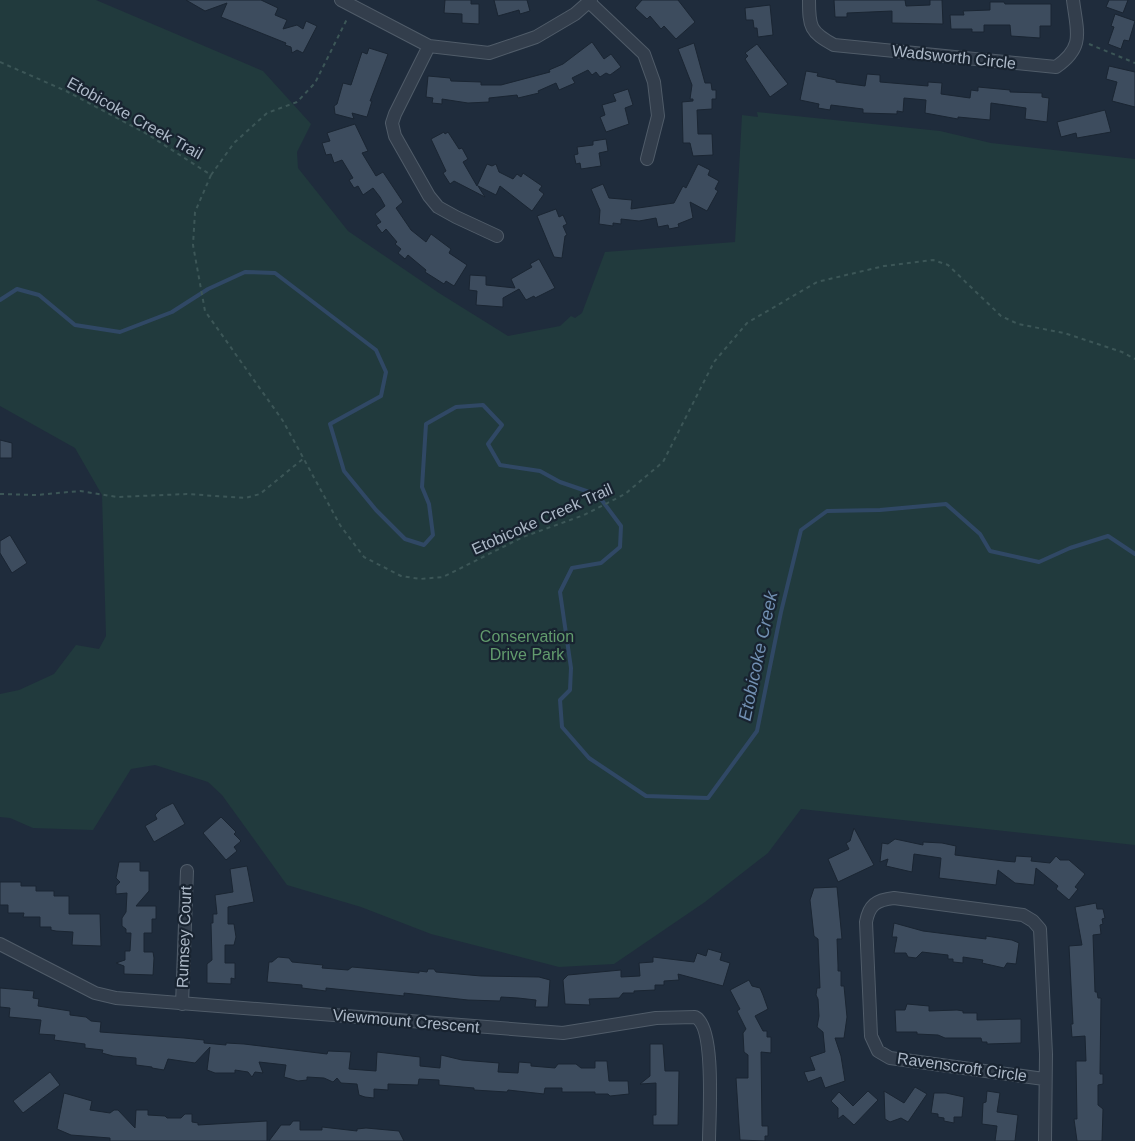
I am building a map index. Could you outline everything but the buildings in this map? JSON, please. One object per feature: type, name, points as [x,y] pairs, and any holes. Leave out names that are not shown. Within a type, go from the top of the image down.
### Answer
[{"type":"street","points":[[341,0],[354,5],[429,46],[489,53],[536,37],[575,14],[590,1],[644,54],[648,64],[654,82],[658,116],[647,159]]},
{"type":"street","name":"Wadsworth Circle","points":[[809,0],[809,22],[817,36],[834,45],[1056,67],[1071,56],[1077,39]]},
{"type":"street","points":[[1073,0],[1077,39]]},
{"type":"street","points":[[429,46],[395,114],[392,123],[395,136],[429,196],[438,207],[497,236]]},
{"type":"street","name":"Rumsey Court","points":[[182,1004],[187,871]]},
{"type":"street","name":"Ravenscroft Circle","points":[[1044,1079],[890,1058],[878,1051],[870,1036],[866,922],[868,910],[881,899],[894,898],[1023,915],[1033,920],[1040,929],[1042,939],[1046,1054],[1044,1079],[1045,1141]]},
{"type":"street","name":"Viewmount Crescent","points":[[0,944],[95,993],[116,998],[562,1034],[656,1018],[695,1017],[703,1024],[708,1049],[709,1141]]},
{"type":"path","points":[[212,175],[234,142],[267,113],[297,102],[315,82],[354,5]]},
{"type":"path","points":[[1077,39],[1135,63]]},
{"type":"path","name":"Etobicoke Creek Trail","points":[[0,62],[83,99],[147,134],[212,175],[194,212],[193,245],[205,311],[283,421],[340,525],[364,557],[401,576],[420,579],[443,577],[523,537],[584,515],[625,494],[663,462],[714,362],[747,323],[804,288],[844,274],[884,266],[933,260],[948,265],[1001,316],[1018,324],[1064,333],[1122,352],[1135,359]]},
{"type":"path","points":[[0,494],[36,496],[80,491],[117,496],[187,494],[245,498],[260,494],[304,458]]},
{"type":"green space","name":"Conservation Drive Park","points":[[0,0],[96,0],[263,71],[311,124],[297,152],[298,168],[348,231],[439,293],[508,336],[560,326],[571,316],[575,318],[582,313],[605,252],[735,242],[742,115],[758,117],[757,112],[940,131],[991,143],[1135,159],[1135,845],[801,809],[768,853],[705,902],[614,964],[559,967],[431,934],[361,907],[287,885],[222,795],[208,782],[155,765],[131,769],[93,830],[33,828],[10,818],[0,817],[0,694],[19,690],[54,674],[76,645],[99,649],[106,636],[102,495],[75,448],[0,406]]},
{"type":"waterway","name":"Etobicoke Creek","points":[[0,300],[17,289],[39,295],[75,325],[120,332],[172,312],[208,289],[245,272],[275,273],[376,350],[386,372],[381,396],[330,424],[344,471],[376,510],[405,539],[424,545],[433,535],[429,504],[422,487],[426,424],[456,407],[483,405],[502,425],[488,444],[500,465],[540,471],[560,482],[598,495],[621,526],[620,547],[601,563],[572,568],[560,592],[571,668],[570,690],[560,700],[562,727],[589,758],[646,796],[708,798],[757,731],[781,612],[801,530],[827,511],[880,510],[946,504],[980,534],[990,551],[1039,562],[1070,548],[1108,536],[1135,554]]}]
